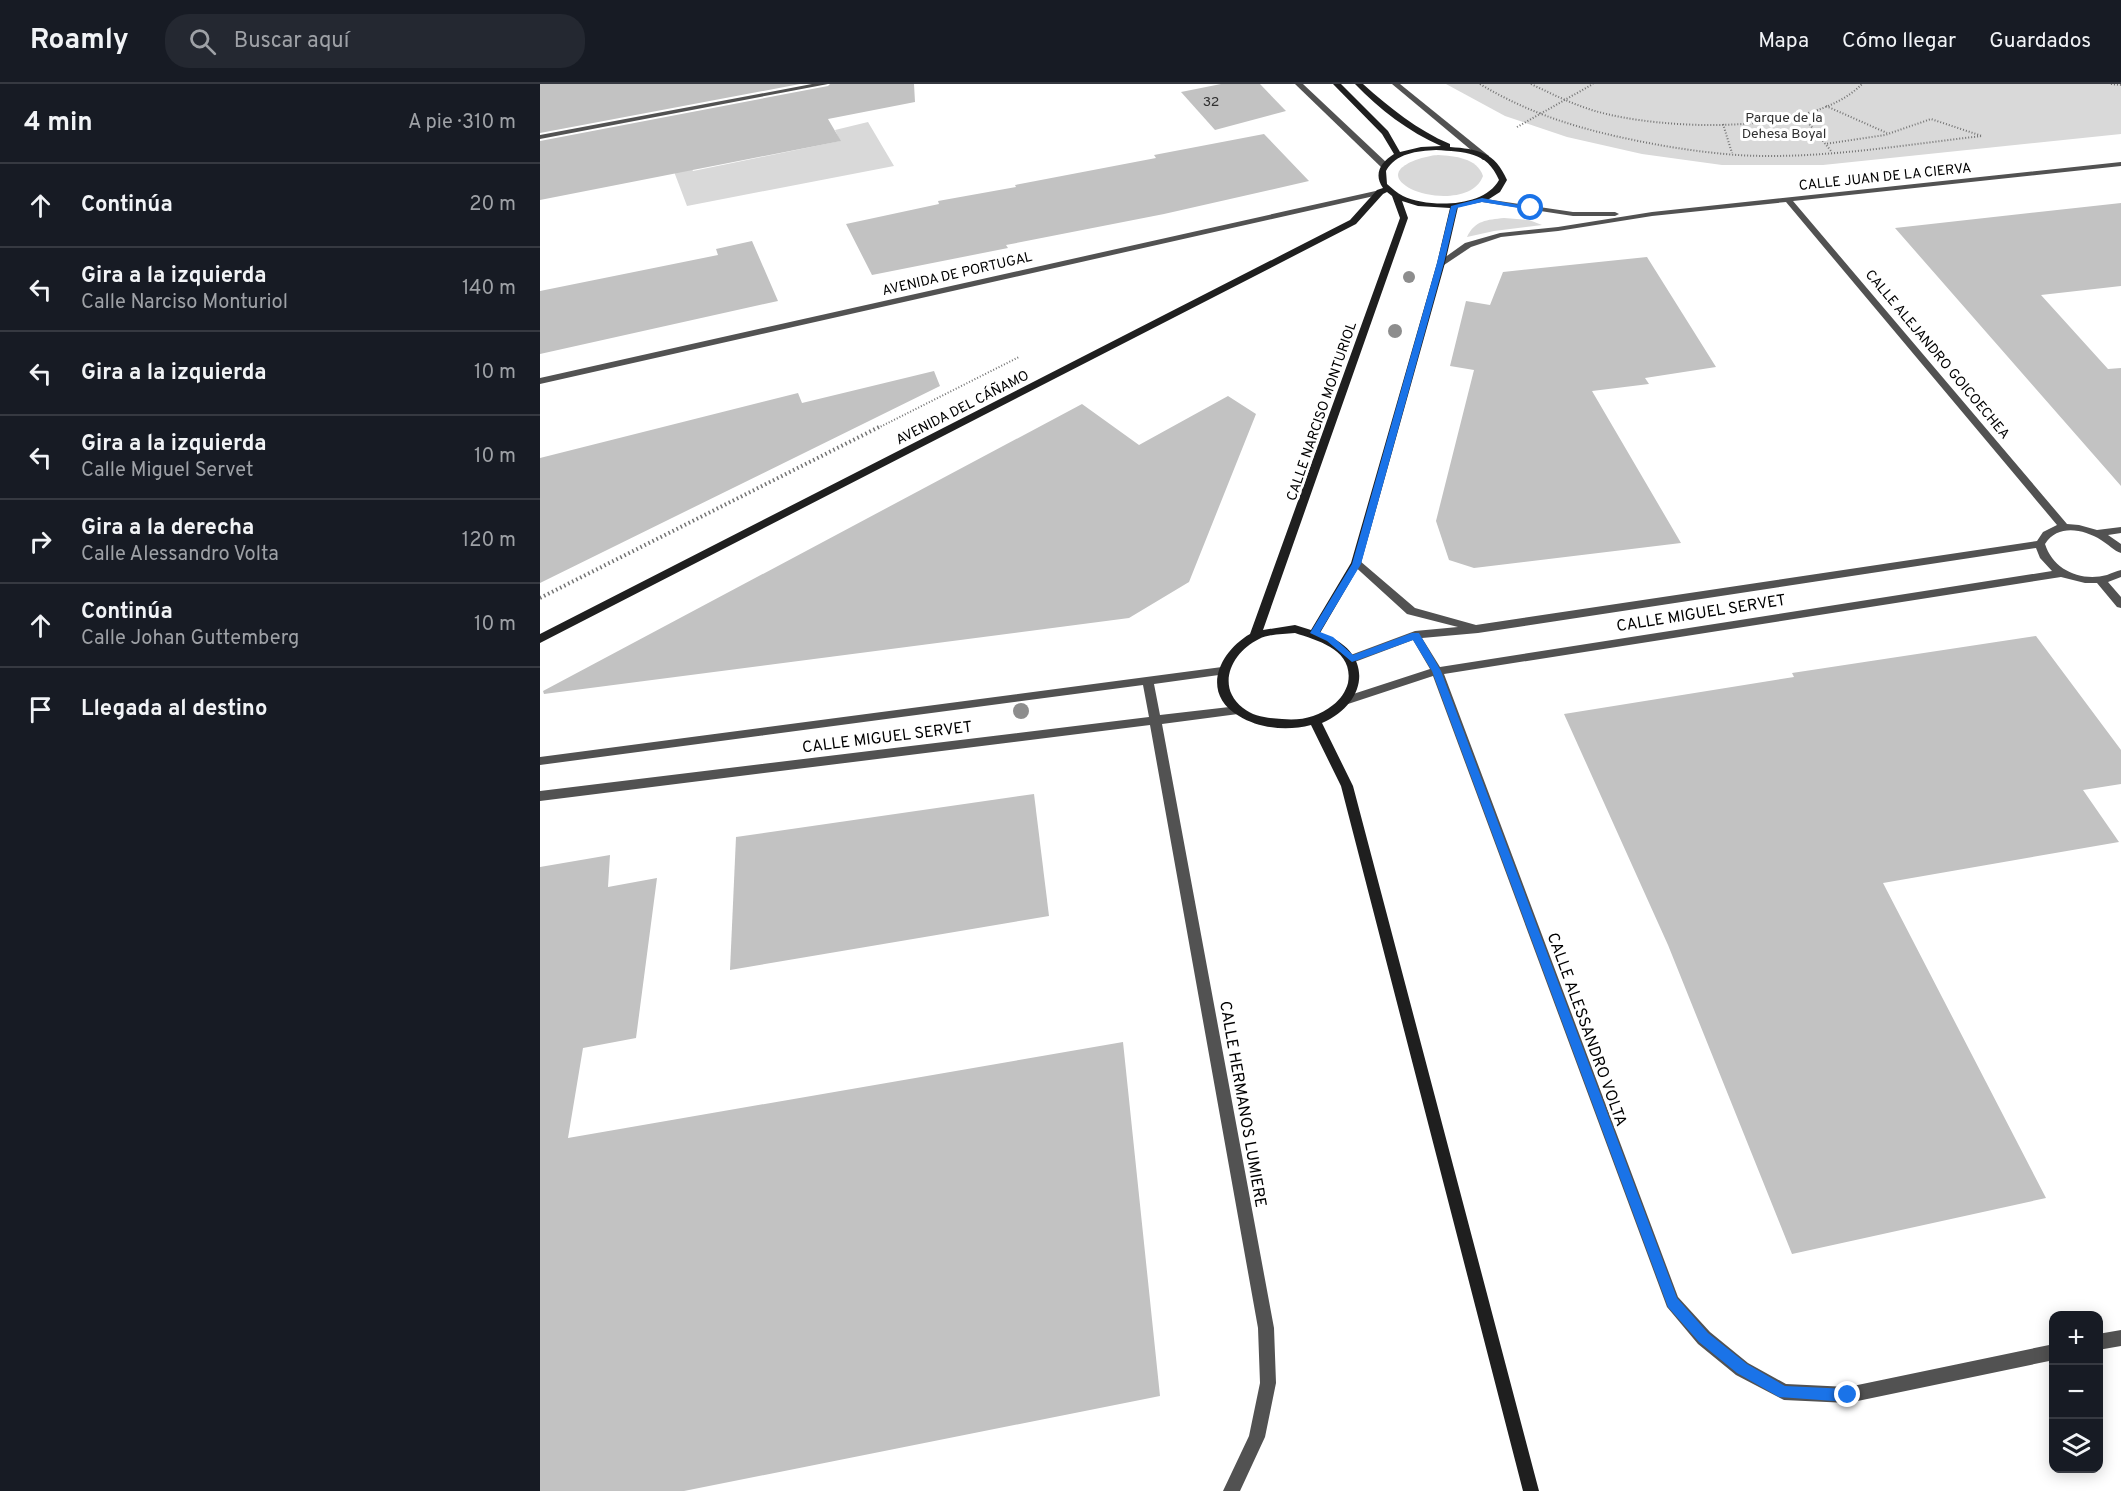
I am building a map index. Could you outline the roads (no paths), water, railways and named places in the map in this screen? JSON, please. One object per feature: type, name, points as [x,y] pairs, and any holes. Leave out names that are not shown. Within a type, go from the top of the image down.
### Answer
[{"type":"main road","points":[[1337,84],[1385,133],[1399,156]]},
{"type":"main road","points":[[1359,84],[1402,122],[1424,136],[1486,158],[1497,166],[1502,175],[1501,185],[1494,194],[1482,200],[1454,206],[1413,203],[1384,191],[1381,174],[1385,166],[1399,156],[1419,149],[1454,148]]},
{"type":"main road","name":"AVENIDA DEL CÁÑAMO","points":[[540,639],[1353,222],[1384,191]]},
{"type":"main road","name":"CALLE NARCISO MONTURIOL","points":[[1256,636],[1404,219],[1396,196]]},
{"type":"main road","points":[[1315,633],[1356,564],[1441,263],[1454,206]]},
{"type":"main road","points":[[1295,629],[1315,633],[1330,639],[1342,648],[1352,659],[1356,673],[1355,686],[1348,700],[1334,712],[1316,721],[1293,725],[1274,724],[1254,719],[1238,710],[1227,698],[1222,685],[1222,671],[1228,657],[1234,651],[1256,636],[1275,631],[1295,629]]},
{"type":"main road","points":[[1316,721],[1347,786],[1531,1491]]},
{"type":"street","points":[[540,137],[824,84]]},
{"type":"street","points":[[1299,84],[1385,166]]},
{"type":"street","points":[[1396,84],[1486,158]]},
{"type":"street","name":"CALLE JUAN DE LA CIERVA","points":[[1652,214],[2121,164]]},
{"type":"street","name":"AVENIDA DE PORTUGAL","points":[[540,381],[1384,191]]},
{"type":"street","points":[[1482,200],[1573,214],[1652,214]]},
{"type":"street","name":"CALLE ALEJANDRO GOICOECHEA","points":[[1788,200],[2065,528]]},
{"type":"street","points":[[1441,263],[1468,245],[1500,235],[1558,229],[1652,214]]},
{"type":"street","points":[[2121,550],[2108,538],[2097,533],[2065,528],[2046,534],[2040,544],[2045,559],[2063,573],[2101,581],[2121,573]]},
{"type":"street","points":[[2097,533],[2121,530]]},
{"type":"street","name":"CALLE MIGUEL SERVET","points":[[1352,659],[1415,636],[1478,629],[2040,544]]},
{"type":"street","name":"CALLE MIGUEL SERVET","points":[[1356,564],[1412,611],[1478,629]]},
{"type":"street","name":"CALLE MIGUEL SERVET","points":[[1348,700],[1437,671],[2063,573]]},
{"type":"street","points":[[2101,581],[2121,604]]},
{"type":"street","name":"CALLE ALESSANDRO VOLTA","points":[[1415,636],[1437,671],[1672,1302],[1704,1338],[1742,1369],[1784,1392],[1848,1395],[2049,1353]]},
{"type":"street","points":[[540,761],[1222,671]]},
{"type":"street","name":"CALLE HERMANOS LUMIERE","points":[[1148,680],[1266,1328],[1268,1383],[1257,1437],[1231,1491]]},
{"type":"street","name":"CALLE MIGUEL SERVET","points":[[540,796],[1238,710]]},
{"type":"street","points":[[2103,1341],[2121,1338]]},
{"type":"park label","name":"Parque de la Dehesa Boyal","points":[[1784,125]]}]
